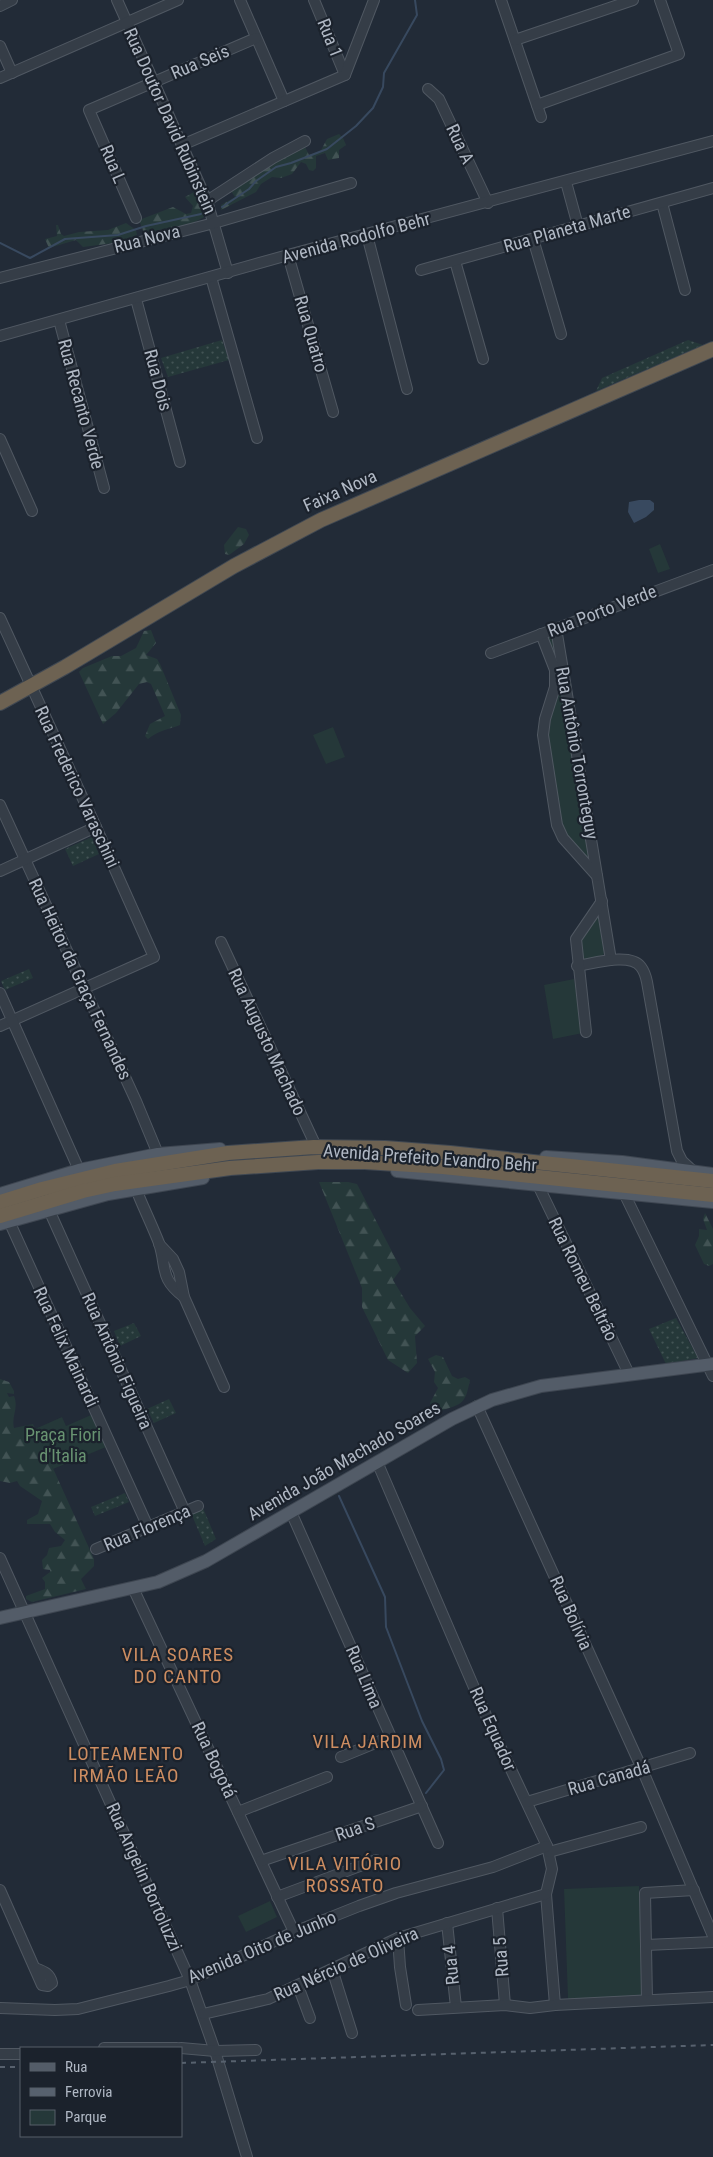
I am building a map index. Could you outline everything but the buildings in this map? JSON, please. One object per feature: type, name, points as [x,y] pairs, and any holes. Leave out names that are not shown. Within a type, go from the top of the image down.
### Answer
[{"type":"highway","name":"Faixa Nova","points":[[0,702],[31,687],[234,566],[321,520],[713,349]]},
{"type":"highway","name":"Avenida Prefeito Evandro Behr","points":[[2,1206],[42,1189],[157,1159],[322,1147],[385,1148],[502,1158],[713,1181]]},
{"type":"highway","points":[[227,1148],[274,1149]]},
{"type":"highway","points":[[364,1165],[370,1155],[385,1148]]},
{"type":"highway","points":[[502,1158],[552,1157]]},
{"type":"highway","points":[[138,1184],[157,1159]]},
{"type":"highway","name":"Avenida Prefeito Evandro Behr","points":[[2,1206],[82,1191],[248,1166],[318,1162],[443,1167],[713,1195]]},
{"type":"highway","points":[[42,1189],[79,1170]]},
{"type":"highway","points":[[2,1206],[49,1210],[82,1191]]},
{"type":"main road","name":"Avenida Prefeito Evandro Behr","points":[[2,1206],[79,1170],[227,1148],[314,1142],[399,1143],[660,1167],[713,1174]]},
{"type":"main road","name":"Avenida Prefeito Evandro Behr","points":[[364,1165],[538,1185],[713,1202]]},
{"type":"main road","name":"Avenida Prefeito Evandro Behr","points":[[49,1210],[138,1184]]},
{"type":"main road","name":"Avenida João Machado Soares","points":[[0,1618],[133,1588],[176,1576],[378,1464],[477,1406],[541,1386],[628,1374],[711,1368]]},
{"type":"street","points":[[0,6],[12,0]]},
{"type":"street","name":"Rua Doutor David Rubinstein","points":[[117,0],[207,201],[228,273]]},
{"type":"street","points":[[0,78],[178,0]]},
{"type":"street","points":[[240,0],[284,101]]},
{"type":"street","name":"Rua 1","points":[[314,0],[345,75]]},
{"type":"street","points":[[182,144],[345,75],[374,0]]},
{"type":"street","points":[[501,0],[541,117]]},
{"type":"street","points":[[515,40],[632,0]]},
{"type":"street","points":[[538,105],[679,54],[660,0]]},
{"type":"street","name":"Rua Seis","points":[[89,110],[256,38]]},
{"type":"street","points":[[0,46],[12,73]]},
{"type":"street","name":"Rua A","points":[[428,89],[440,99],[488,203]]},
{"type":"street","name":"Rua L","points":[[89,110],[136,218]]},
{"type":"street","points":[[207,201],[273,158],[305,141]]},
{"type":"street","name":"Avenida Rodolfo Behr","points":[[0,336],[288,255],[488,203],[713,141]]},
{"type":"street","points":[[566,182],[578,226]]},
{"type":"street","name":"Rua Nova","points":[[0,278],[214,223],[351,183]]},
{"type":"street","name":"Rua Planeta Marte","points":[[421,270],[713,188]]},
{"type":"street","points":[[662,203],[685,290]]},
{"type":"street","points":[[367,235],[407,389]]},
{"type":"street","points":[[533,239],[561,334]]},
{"type":"street","name":"Rua Quatro","points":[[288,255],[333,412]]},
{"type":"street","points":[[455,261],[483,360]]},
{"type":"street","points":[[211,277],[257,438]]},
{"type":"street","name":"Rua Dois","points":[[136,299],[180,462]]},
{"type":"street","name":"Rua Recanto Verde","points":[[59,320],[104,488]]},
{"type":"street","points":[[0,439],[32,511]]},
{"type":"street","name":"Rua Porto Verde","points":[[491,653],[713,570]]},
{"type":"street","name":"Rua Frederico Varaschini","points":[[0,618],[154,957],[84,988]]},
{"type":"street","name":"Rua Antônio Torronteguy","points":[[556,628],[612,960]]},
{"type":"street","name":"Rua Antônio Torronteguy","points":[[541,634],[555,670],[555,687],[542,735],[557,825],[563,838],[598,877]]},
{"type":"street","name":"Rua Heitor da Graça Fernandes","points":[[0,805],[84,988],[157,1159]]},
{"type":"street","points":[[0,871],[96,827]]},
{"type":"street","points":[[586,1032],[577,966],[576,939],[602,901]]},
{"type":"street","name":"Rua Augusto Machado","points":[[221,942],[314,1142]]},
{"type":"street","points":[[577,966],[612,960],[633,961],[645,973],[677,1151],[682,1161],[694,1172]]},
{"type":"street","points":[[0,1026],[84,988]]},
{"type":"street","points":[[0,993],[79,1170]]},
{"type":"street","points":[[660,1167],[673,1157],[677,1151]]},
{"type":"street","points":[[138,1184],[159,1244],[173,1259],[179,1272],[184,1297],[224,1387]]},
{"type":"street","name":"Rua Romeu Beltrão","points":[[538,1185],[628,1374]]},
{"type":"street","points":[[624,1193],[711,1368]]},
{"type":"street","name":"Rua Felix Mainardi","points":[[2,1206],[148,1527]]},
{"type":"street","name":"Rua Antônio Figueira","points":[[49,1210],[185,1512]]},
{"type":"street","name":"Rua Bolívia","points":[[477,1406],[642,1769],[713,1936]]},
{"type":"street","name":"Rua Equador","points":[[378,1464],[491,1727],[548,1849],[552,1869],[546,1894],[555,2005]]},
{"type":"street","name":"Rua Florença","points":[[96,1549],[198,1506]]},
{"type":"street","name":"Rua Lima","points":[[291,1512],[438,1843]]},
{"type":"street","name":"Rua Angelin Bortoluzzi","points":[[0,1558],[190,1980],[215,2051],[247,2157]]},
{"type":"street","name":"Rua Bogotá","points":[[133,1588],[294,1932]]},
{"type":"street","points":[[341,1757],[390,1737]]},
{"type":"street","name":"Rua Canadá","points":[[527,1802],[642,1769],[690,1753]]},
{"type":"street","points":[[238,1812],[327,1777]]},
{"type":"street","name":"Rua S","points":[[260,1861],[422,1806]]},
{"type":"street","name":"Avenida Oito de Junho","points":[[0,2008],[78,2009],[190,1980],[294,1932],[396,1893],[493,1867],[548,1849],[641,1827]]},
{"type":"street","points":[[277,1897],[376,1860]]},
{"type":"street","points":[[0,1890],[35,1968]]},
{"type":"street","points":[[647,2000],[645,1893],[694,1890]]},
{"type":"street","name":"Rua Nércio de Oliveira","points":[[203,2014],[268,1999],[398,1938],[546,1894]]},
{"type":"street","name":"Rua 5","points":[[498,1908],[505,2005]]},
{"type":"street","name":"Rua 4","points":[[447,1923],[456,2007]]},
{"type":"street","points":[[398,1938],[406,2005]]},
{"type":"street","points":[[646,1946],[713,1942]]},
{"type":"street","points":[[332,1969],[352,2033]]},
{"type":"street","points":[[298,1986],[310,2018]]},
{"type":"street","points":[[418,2010],[505,2005],[530,2008],[713,1997]]},
{"type":"street","points":[[182,2048],[215,2051],[256,2050]]},
{"type":"street","points":[[0,2054],[20,2054]]},
{"type":"green space","points":[[339,134],[346,145],[339,150],[339,158],[328,160],[325,153],[316,156],[316,168],[313,171],[309,170],[306,164],[301,162],[292,174],[281,178],[272,177],[261,184],[256,192],[221,210],[221,205],[235,197],[231,191],[269,163],[305,147],[309,155],[320,152],[327,139]]},
{"type":"green space","points":[[194,192],[204,217],[193,223],[144,233],[139,220],[173,207],[186,214],[191,213],[193,206],[185,197]]},
{"type":"green space","points":[[126,223],[136,230],[137,235],[114,243],[83,247],[76,240],[49,248],[45,239],[57,236],[56,225],[58,225],[61,234],[64,236],[79,232],[108,230]]},
{"type":"green space","points":[[222,340],[229,360],[168,377],[161,358]]},
{"type":"green space","points":[[688,340],[703,345],[596,391],[602,378]]},
{"type":"green space","points":[[238,527],[246,529],[249,535],[244,544],[229,555],[225,554],[224,545]]},
{"type":"green space","points":[[660,544],[670,569],[658,573],[649,549]]},
{"type":"green space","points":[[151,630],[156,643],[146,655],[157,659],[160,664],[181,715],[180,725],[160,732],[148,739],[145,736],[150,724],[165,716],[151,684],[147,682],[139,684],[116,713],[103,724],[79,672],[83,668],[112,656],[121,656],[136,648],[144,631]]},
{"type":"green space","points":[[553,633],[593,867],[572,843],[562,828],[546,738],[547,723],[558,693],[547,636]]},
{"type":"green space","points":[[333,727],[345,757],[326,764],[313,735]]},
{"type":"green space","points":[[92,837],[99,854],[73,866],[65,849]]},
{"type":"green space","points":[[600,911],[607,950],[601,957],[580,961],[580,938]]},
{"type":"green space","points":[[29,969],[33,978],[5,990],[1,981]]},
{"type":"green space","points":[[574,979],[583,1033],[553,1039],[544,985]]},
{"type":"green space","points":[[319,1182],[348,1182],[357,1184],[401,1269],[393,1280],[410,1308],[425,1326],[415,1336],[417,1363],[408,1373],[388,1360],[362,1307],[362,1288]]},
{"type":"green space","points":[[705,1213],[713,1229],[713,1264],[709,1266],[704,1264],[695,1245],[699,1236],[699,1229],[707,1230],[703,1219]]},
{"type":"green space","points":[[676,1318],[698,1358],[666,1364],[649,1329]]},
{"type":"green space","points":[[134,1323],[141,1336],[120,1346],[114,1331]]},
{"type":"green space","points":[[436,1355],[443,1357],[452,1376],[458,1379],[465,1377],[470,1380],[466,1396],[461,1403],[434,1413],[430,1403],[438,1388],[434,1382],[435,1372],[428,1359]]},
{"type":"green space","points":[[0,1379],[9,1382],[14,1391],[14,1394],[7,1393],[9,1397],[14,1396],[15,1401],[14,1428],[33,1424],[94,1559],[94,1566],[81,1579],[86,1589],[32,1602],[26,1599],[26,1596],[45,1589],[45,1582],[42,1578],[50,1570],[43,1569],[42,1560],[47,1555],[49,1548],[61,1546],[65,1540],[55,1532],[50,1524],[27,1524],[27,1520],[38,1514],[42,1501],[20,1486],[17,1481],[10,1483],[0,1481]]},
{"type":"green space","points":[[169,1399],[176,1413],[154,1423],[147,1409]]},
{"type":"green space","name":"Praça Fiori d'Italia","points":[[91,1415],[106,1447],[53,1469],[35,1429],[62,1417],[66,1426]]},
{"type":"green space","points":[[125,1493],[129,1502],[95,1516],[91,1507]]},
{"type":"green space","points":[[203,1508],[216,1539],[205,1546],[191,1513]]},
{"type":"green space","points":[[639,1886],[643,1996],[568,1999],[564,1889]]},
{"type":"green space","points":[[270,1901],[277,1917],[246,1932],[238,1916]]},
{"type":"water","points":[[650,500],[654,503],[654,510],[646,517],[634,523],[628,512],[629,502]]},
{"type":"waterway","points":[[222,207],[249,189],[256,181],[276,167],[327,149],[356,126],[373,108],[383,87],[384,73],[417,15],[415,0]]},
{"type":"waterway","points":[[0,243],[30,258],[65,239],[118,235],[146,226],[201,214]]},
{"type":"waterway","points":[[339,1496],[385,1597],[386,1627],[422,1721],[441,1759],[444,1770],[426,1793]]},
{"type":"railway","points":[[182,2063],[713,2045]]},
{"type":"railway","points":[[0,2067],[20,2067]]},
{"type":"district","name":"VILA SOARES DO CANTO","points":[[178,1665]]},
{"type":"district","name":"VILA JARDIM","points":[[368,1741]]},
{"type":"district","name":"LOTEAMENTO IRMÃO LEÃO","points":[[126,1764]]},
{"type":"district","name":"VILA VITÓRIO ROSSATO","points":[[345,1874]]}]
